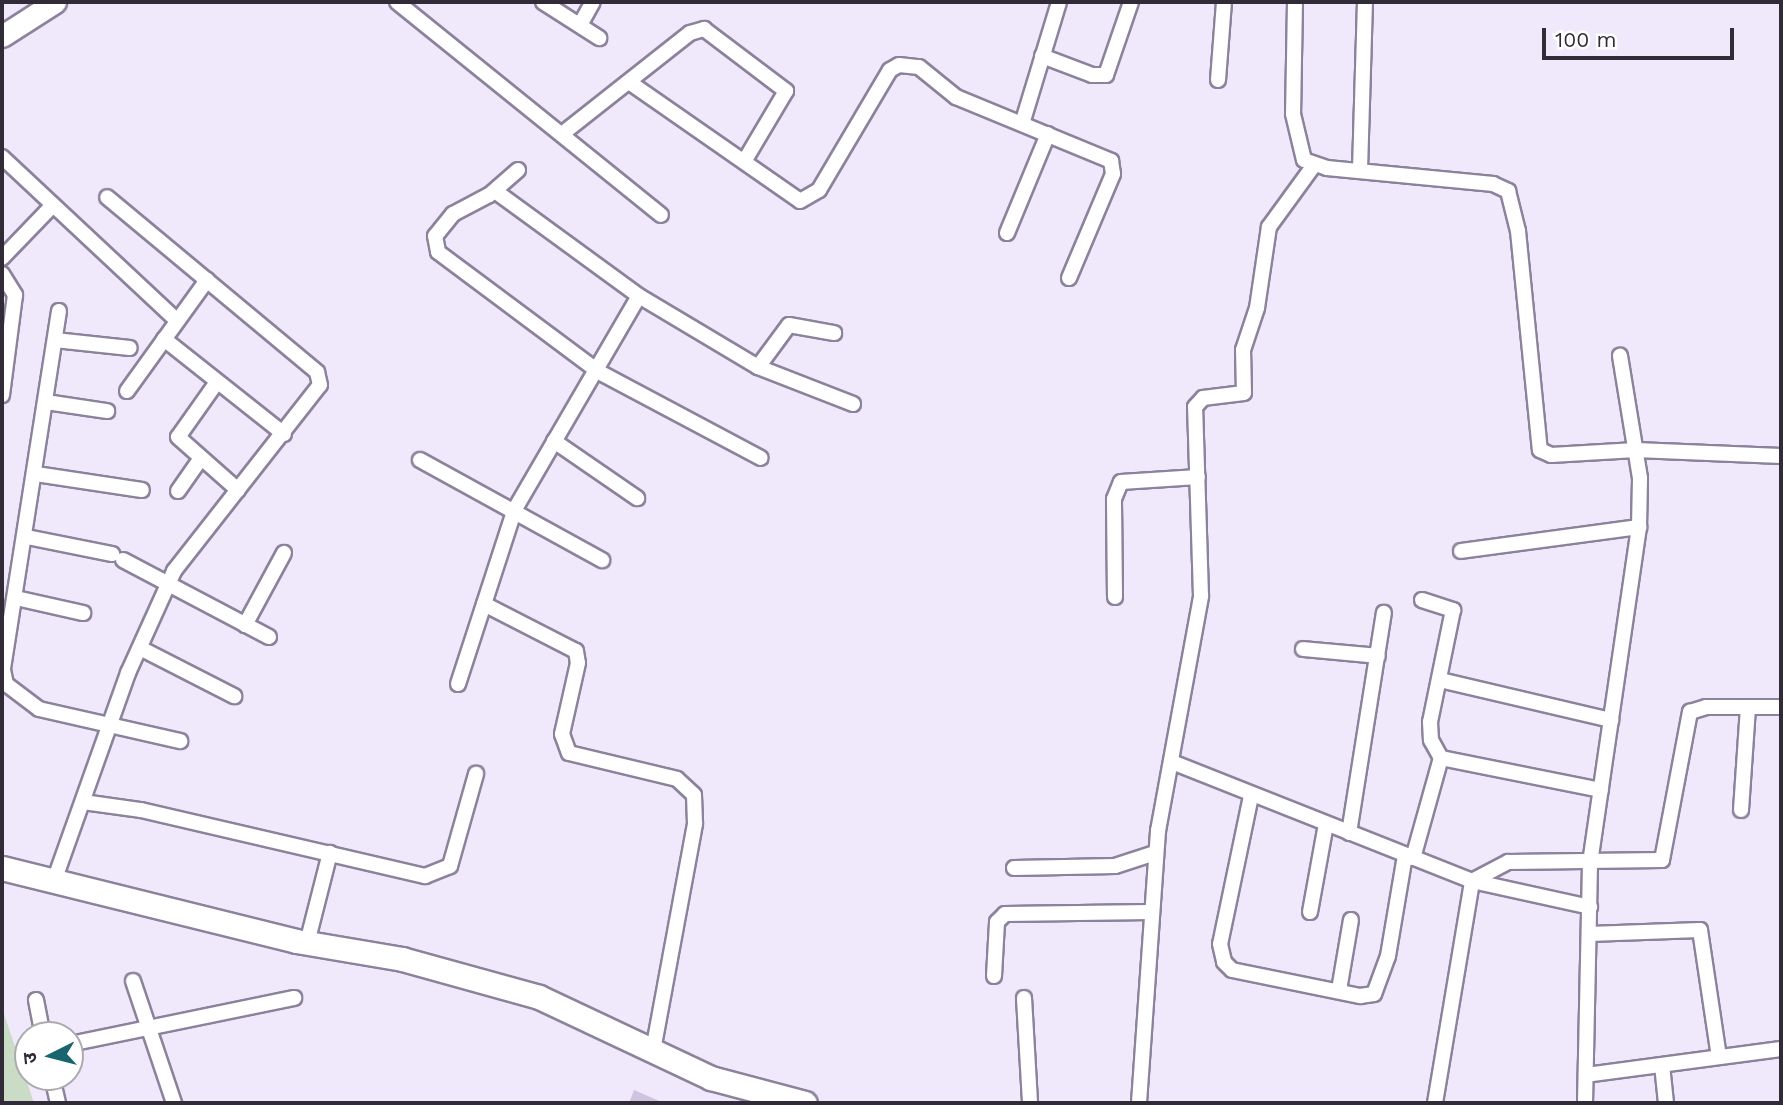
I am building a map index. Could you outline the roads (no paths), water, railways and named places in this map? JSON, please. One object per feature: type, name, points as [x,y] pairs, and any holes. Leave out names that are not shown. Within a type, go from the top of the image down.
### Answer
[{"type":"main road","points":[[2,868],[307,943],[402,959],[539,997],[711,1078],[805,1103]]},
{"type":"street","points":[[2,36],[55,2]]},
{"type":"street","points":[[397,2],[661,215]]},
{"type":"street","points":[[543,2],[599,38]]},
{"type":"street","points":[[580,25],[593,2]]},
{"type":"street","points":[[1022,124],[1059,2]]},
{"type":"street","points":[[1042,57],[1092,75],[1106,75],[1131,2]]},
{"type":"street","points":[[1218,80],[1224,2]]},
{"type":"street","points":[[1294,2],[1295,141],[1304,160],[1314,165],[1452,177],[1508,191],[1518,231],[1540,450],[1550,455],[1636,450],[1781,456]]},
{"type":"street","points":[[1360,170],[1365,2]]},
{"type":"street","points":[[562,134],[690,33],[714,33],[786,91],[746,160]]},
{"type":"street","points":[[629,82],[746,160],[793,199],[813,197],[890,70],[899,65],[919,67],[956,97],[1101,155],[1113,166],[1069,278]]},
{"type":"street","points":[[1007,233],[1048,134]]},
{"type":"street","points":[[2,157],[177,321]]},
{"type":"street","points":[[1139,1103],[1155,853],[1201,596],[1195,407],[1203,398],[1244,393],[1243,350],[1258,309],[1269,227],[1314,165]]},
{"type":"street","points":[[518,170],[495,191],[453,214],[435,236],[435,247],[599,372],[761,458]]},
{"type":"street","points":[[495,191],[639,296],[758,368],[853,404]]},
{"type":"street","points":[[54,881],[140,648],[169,582],[238,490],[318,391],[317,372],[107,197]]},
{"type":"street","points":[[2,258],[52,206]]},
{"type":"street","points":[[2,274],[15,295],[2,393]]},
{"type":"street","points":[[127,391],[207,281]]},
{"type":"street","points":[[458,684],[515,509],[554,441],[599,372],[639,296]]},
{"type":"street","points":[[59,311],[27,537],[3,670],[14,695],[39,709],[180,741]]},
{"type":"street","points":[[758,368],[789,325],[834,333]]},
{"type":"street","points":[[164,339],[284,434]]},
{"type":"street","points":[[55,340],[130,348]]},
{"type":"street","points":[[1585,1103],[1590,863],[1639,527],[1636,450],[1620,355]]},
{"type":"street","points":[[217,382],[178,437],[200,460],[238,490]]},
{"type":"street","points":[[46,402],[107,411]]},
{"type":"street","points":[[554,441],[637,498]]},
{"type":"street","points":[[178,491],[200,460]]},
{"type":"street","points":[[420,460],[515,509],[602,561]]},
{"type":"street","points":[[36,474],[142,490]]},
{"type":"street","points":[[1115,597],[1114,499],[1121,481],[1198,477]]},
{"type":"street","points":[[1461,551],[1639,527]]},
{"type":"street","points":[[27,537],[118,557],[269,637]]},
{"type":"street","points":[[245,625],[284,553]]},
{"type":"street","points":[[16,598],[83,613]]},
{"type":"street","points":[[1251,796],[1227,893],[1220,944],[1224,962],[1243,973],[1365,997],[1378,987],[1409,857],[1441,758],[1429,733],[1453,610],[1422,600]]},
{"type":"street","points":[[484,604],[576,651],[578,663],[562,734],[569,753],[677,779],[694,795],[695,824],[653,1051]]},
{"type":"street","points":[[1349,833],[1384,613]]},
{"type":"street","points":[[140,648],[234,696]]},
{"type":"street","points":[[1303,649],[1378,656]]},
{"type":"street","points":[[1440,680],[1611,720]]},
{"type":"street","points":[[1472,881],[1508,862],[1662,860],[1690,712],[1781,707]]},
{"type":"street","points":[[1741,810],[1748,708]]},
{"type":"street","points":[[1441,758],[1601,790]]},
{"type":"street","points":[[1172,762],[1251,796],[1472,881],[1590,907]]},
{"type":"street","points":[[83,802],[330,853],[414,874],[443,872],[454,854],[476,775]]},
{"type":"street","points":[[1310,912],[1326,824]]},
{"type":"street","points":[[307,943],[330,853]]},
{"type":"street","points":[[1014,868],[1115,866],[1155,853]]},
{"type":"street","points":[[1435,1103],[1472,881]]},
{"type":"street","points":[[994,976],[997,922],[1005,914],[1151,912]]},
{"type":"street","points":[[1339,990],[1351,920]]},
{"type":"street","points":[[1589,934],[1700,930],[1719,1057]]},
{"type":"street","points":[[133,981],[174,1103]]},
{"type":"street","points":[[84,1041],[294,998]]},
{"type":"street","points":[[1024,998],[1030,1103]]},
{"type":"street","points":[[36,1000],[40,1021]]},
{"type":"street","points":[[1586,1075],[1781,1049]]},
{"type":"street","points":[[1662,1065],[1667,1103]]}]
